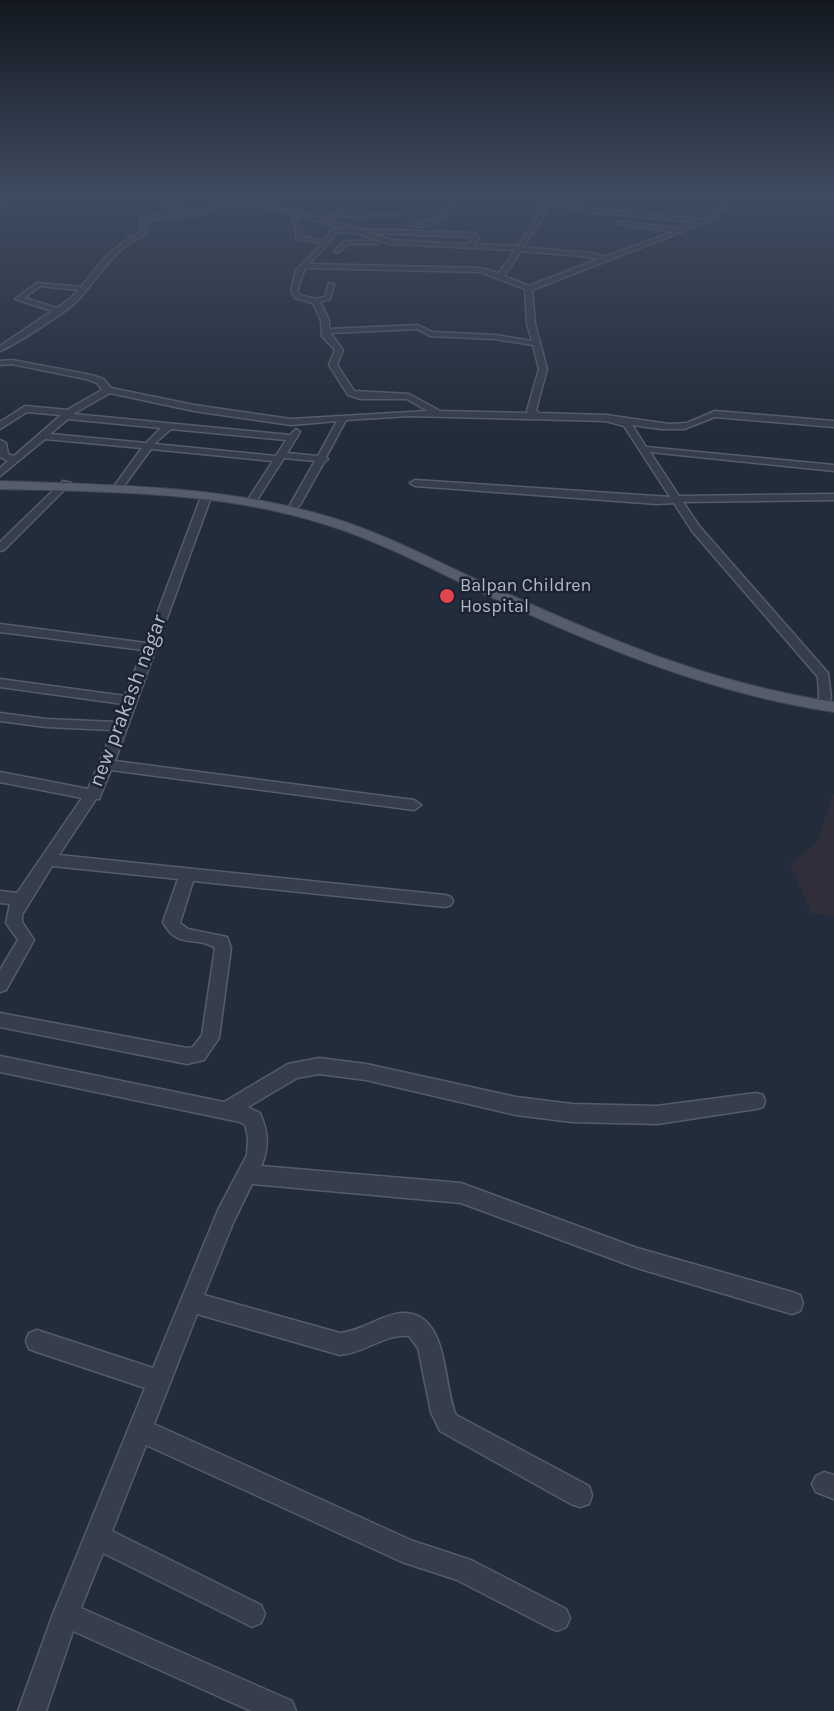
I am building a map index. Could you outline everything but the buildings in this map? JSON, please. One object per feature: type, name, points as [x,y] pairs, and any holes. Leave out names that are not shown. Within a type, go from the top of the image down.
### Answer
[{"type":"main road","points":[[0,480],[206,497],[282,508],[331,522],[647,659],[737,689],[829,702]]},
{"type":"main road","points":[[0,485],[120,485],[254,498],[295,505],[356,521],[652,649],[731,675],[829,702]]},
{"type":"street","points":[[0,348],[76,299],[97,272]]},
{"type":"street","points":[[299,272],[294,294],[303,299],[327,300],[331,284]]},
{"type":"street","points":[[398,272],[498,275]]},
{"type":"street","points":[[495,272],[500,279],[521,283],[528,289],[531,324],[538,345],[543,375],[531,409],[537,416]]},
{"type":"street","points":[[528,289],[576,272]]},
{"type":"street","points":[[59,311],[19,299],[39,284],[83,289]]},
{"type":"street","points":[[316,301],[326,320],[327,339],[339,350],[333,365],[351,393],[409,397],[439,414]]},
{"type":"street","points":[[326,331],[418,327],[430,334],[495,337],[538,345]]},
{"type":"street","points":[[2,362],[93,378],[108,390],[194,408],[302,422],[398,414],[439,414],[622,420],[680,427],[691,425],[705,415],[715,414],[834,424]]},
{"type":"street","points":[[0,473],[67,414],[108,390]]},
{"type":"street","points":[[0,426],[25,409],[292,438]]},
{"type":"street","points":[[295,505],[323,459],[342,420]]},
{"type":"street","points":[[622,420],[630,427],[696,529],[814,660],[825,676],[829,702]]},
{"type":"street","points":[[254,498],[302,422]]},
{"type":"street","points":[[120,485],[148,446],[170,425]]},
{"type":"street","points":[[42,436],[323,459]]},
{"type":"street","points":[[0,443],[3,445],[3,455],[14,460]]},
{"type":"street","points":[[643,449],[834,468]]},
{"type":"street","points":[[416,483],[657,501],[834,497]]},
{"type":"street","points":[[0,548],[64,485]]},
{"type":"street","name":"new prakash nagar","points":[[0,985],[23,949],[26,940],[12,920],[22,900],[94,795],[206,497]]},
{"type":"street","points":[[0,628],[148,647]]},
{"type":"street","points":[[0,683],[129,701]]},
{"type":"street","points":[[0,717],[46,723],[121,726]]},
{"type":"street","points":[[107,765],[414,805]]},
{"type":"street","points":[[0,777],[94,795]]},
{"type":"street","points":[[49,860],[446,901]]},
{"type":"street","points":[[0,1020],[187,1056],[198,1054],[210,1038],[223,948],[221,942],[214,938],[179,933],[173,929],[171,922],[188,874]]},
{"type":"street","points":[[0,897],[22,900]]},
{"type":"street","points":[[0,1064],[168,1101],[227,1110],[253,1119],[258,1137],[256,1156],[225,1217],[66,1614],[32,1711]]},
{"type":"street","points":[[227,1110],[294,1070],[319,1066],[366,1072],[516,1106],[572,1113],[657,1115],[756,1101]]},
{"type":"street","points":[[248,1174],[461,1193],[637,1258],[792,1303]]},
{"type":"street","points":[[191,1302],[340,1344],[359,1342],[401,1323],[413,1324],[422,1329],[429,1340],[440,1406],[448,1423],[580,1495]]},
{"type":"street","points":[[37,1341],[159,1382]]},
{"type":"street","points":[[140,1430],[411,1553],[462,1569],[557,1618]]},
{"type":"street","points":[[97,1537],[252,1614]]},
{"type":"street","points":[[66,1614],[282,1711]]},
{"type":"shaded area","points":[[833,793],[834,917],[811,913],[790,864],[818,842]]},
{"type":"place","name":"Balpan Children Hospital","points":[[447,596]]}]
